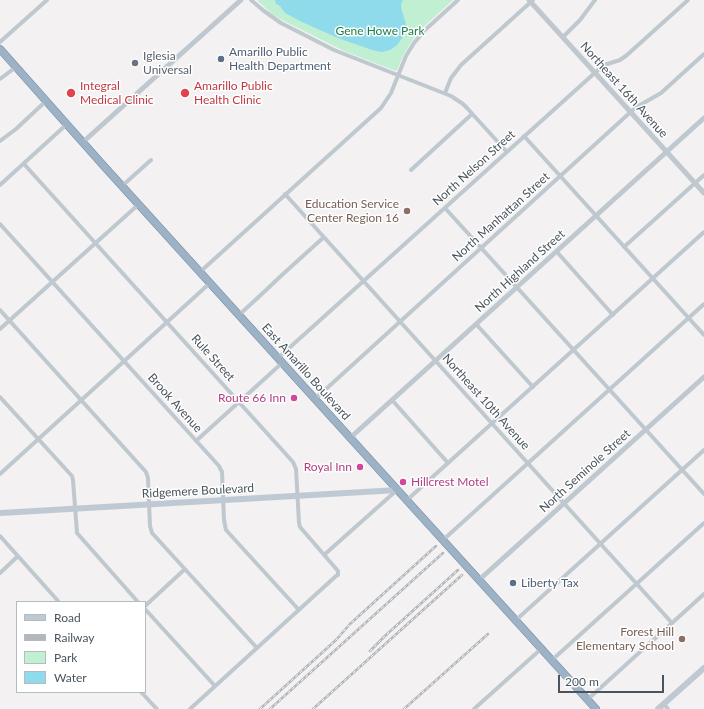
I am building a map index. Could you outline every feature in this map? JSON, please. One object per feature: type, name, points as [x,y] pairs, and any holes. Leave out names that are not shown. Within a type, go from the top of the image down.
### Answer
[{"type":"highway","name":"East Amarillo Boulevard","points":[[0,49],[46,102],[596,709]]},
{"type":"main road","name":"Ridgemere Boulevard","points":[[0,513],[398,490]]},
{"type":"main road","points":[[658,709],[666,707],[704,669]]},
{"type":"street","points":[[0,42],[47,0]]},
{"type":"street","points":[[83,142],[241,0]]},
{"type":"street","points":[[251,0],[272,17],[292,29],[343,54],[445,93],[463,104],[507,152]]},
{"type":"street","points":[[200,272],[381,108],[390,97],[408,53],[417,39],[458,0]]},
{"type":"street","points":[[563,37],[580,20],[595,0]]},
{"type":"street","name":"North Nelson Street","points":[[196,441],[239,402],[364,281],[595,72],[604,65],[620,60],[627,55],[688,0]]},
{"type":"street","points":[[445,93],[451,78],[461,65],[531,1]]},
{"type":"street","name":"Northeast 16th Avenue","points":[[531,1],[704,193]]},
{"type":"street","name":"North Manhattan Street","points":[[315,399],[631,112],[640,105],[656,97],[704,54]]},
{"type":"street","points":[[0,79],[16,68]]},
{"type":"street","points":[[0,141],[46,102]]},
{"type":"street","points":[[411,170],[472,114]]},
{"type":"street","name":"North Highland Street","points":[[350,438],[704,118]]},
{"type":"street","points":[[0,185],[67,124]]},
{"type":"street","points":[[524,136],[704,335]]},
{"type":"street","points":[[122,186],[151,160]]},
{"type":"street","name":"Rule Street","points":[[24,164],[293,462],[296,469],[300,527],[338,571],[338,575],[298,610]]},
{"type":"street","points":[[624,247],[704,175]]},
{"type":"street","name":"Northeast 10th Avenue","points":[[285,194],[672,623]]},
{"type":"street","points":[[0,329],[139,204]]},
{"type":"street","points":[[445,208],[704,494]]},
{"type":"street","name":"Brook Avenue","points":[[0,224],[222,470],[224,520],[226,530],[298,610]]},
{"type":"street","points":[[407,500],[704,232]]},
{"type":"street","points":[[239,315],[324,237]]},
{"type":"street","points":[[556,252],[613,315]]},
{"type":"street","points":[[0,474],[210,283]]},
{"type":"street","points":[[443,540],[704,304]]},
{"type":"street","points":[[0,310],[146,472],[148,478],[150,526],[152,533],[257,648]]},
{"type":"street","points":[[476,324],[533,387]]},
{"type":"street","name":"North Seminole Street","points":[[479,580],[704,377]]},
{"type":"street","points":[[0,397],[73,478],[76,529],[78,534],[137,601]]},
{"type":"street","points":[[392,400],[448,463]]},
{"type":"street","points":[[516,620],[704,450]]},
{"type":"street","points":[[324,556],[398,490]]},
{"type":"street","points":[[552,660],[704,523]]},
{"type":"street","points":[[0,536],[58,601]]},
{"type":"street","points":[[0,573],[18,556]]},
{"type":"street","points":[[146,605],[185,569]]},
{"type":"street","points":[[587,700],[704,594]]},
{"type":"street","points":[[146,610],[215,686]]},
{"type":"street","points":[[190,709],[298,610]]},
{"type":"street","points":[[474,709],[541,649]]},
{"type":"street","points":[[142,693],[157,709]]},
{"type":"green space","name":"Gene Howe Park","points":[[257,0],[453,0],[420,30],[404,54],[396,71],[344,51],[284,21],[272,14]]},
{"type":"water","name":"Gene Howe Park","points":[[275,0],[403,0],[401,8],[406,24],[406,30],[397,45],[390,50],[382,52],[372,50],[338,38],[302,22],[285,13],[280,6],[276,4]]},
{"type":"railway","points":[[260,709],[336,640],[350,624],[436,546]]},
{"type":"railway","points":[[270,709],[443,553]]},
{"type":"railway","points":[[370,651],[458,570]]},
{"type":"railway","points":[[313,709],[462,575]]},
{"type":"railway","points":[[404,709],[488,634]]},
{"type":"place","name":"Amarillo Public Health Department","points":[[221,59]]},
{"type":"place","name":"Iglesia Universal","points":[[135,63]]},
{"type":"place","name":"Integral Medical Clinic","points":[[71,93]]},
{"type":"place","name":"Amarillo Public Health Clinic","points":[[185,93]]},
{"type":"place","name":"Education Service Center Region 16","points":[[407,211]]},
{"type":"place","name":"Route 66 Inn","points":[[294,398]]},
{"type":"place","name":"Royal Inn","points":[[360,467]]},
{"type":"place","name":"Hillcrest Motel","points":[[403,482]]},
{"type":"place","name":"Liberty Tax","points":[[513,583]]},
{"type":"place","name":"Forest Hill Elementary School","points":[[682,639]]}]
